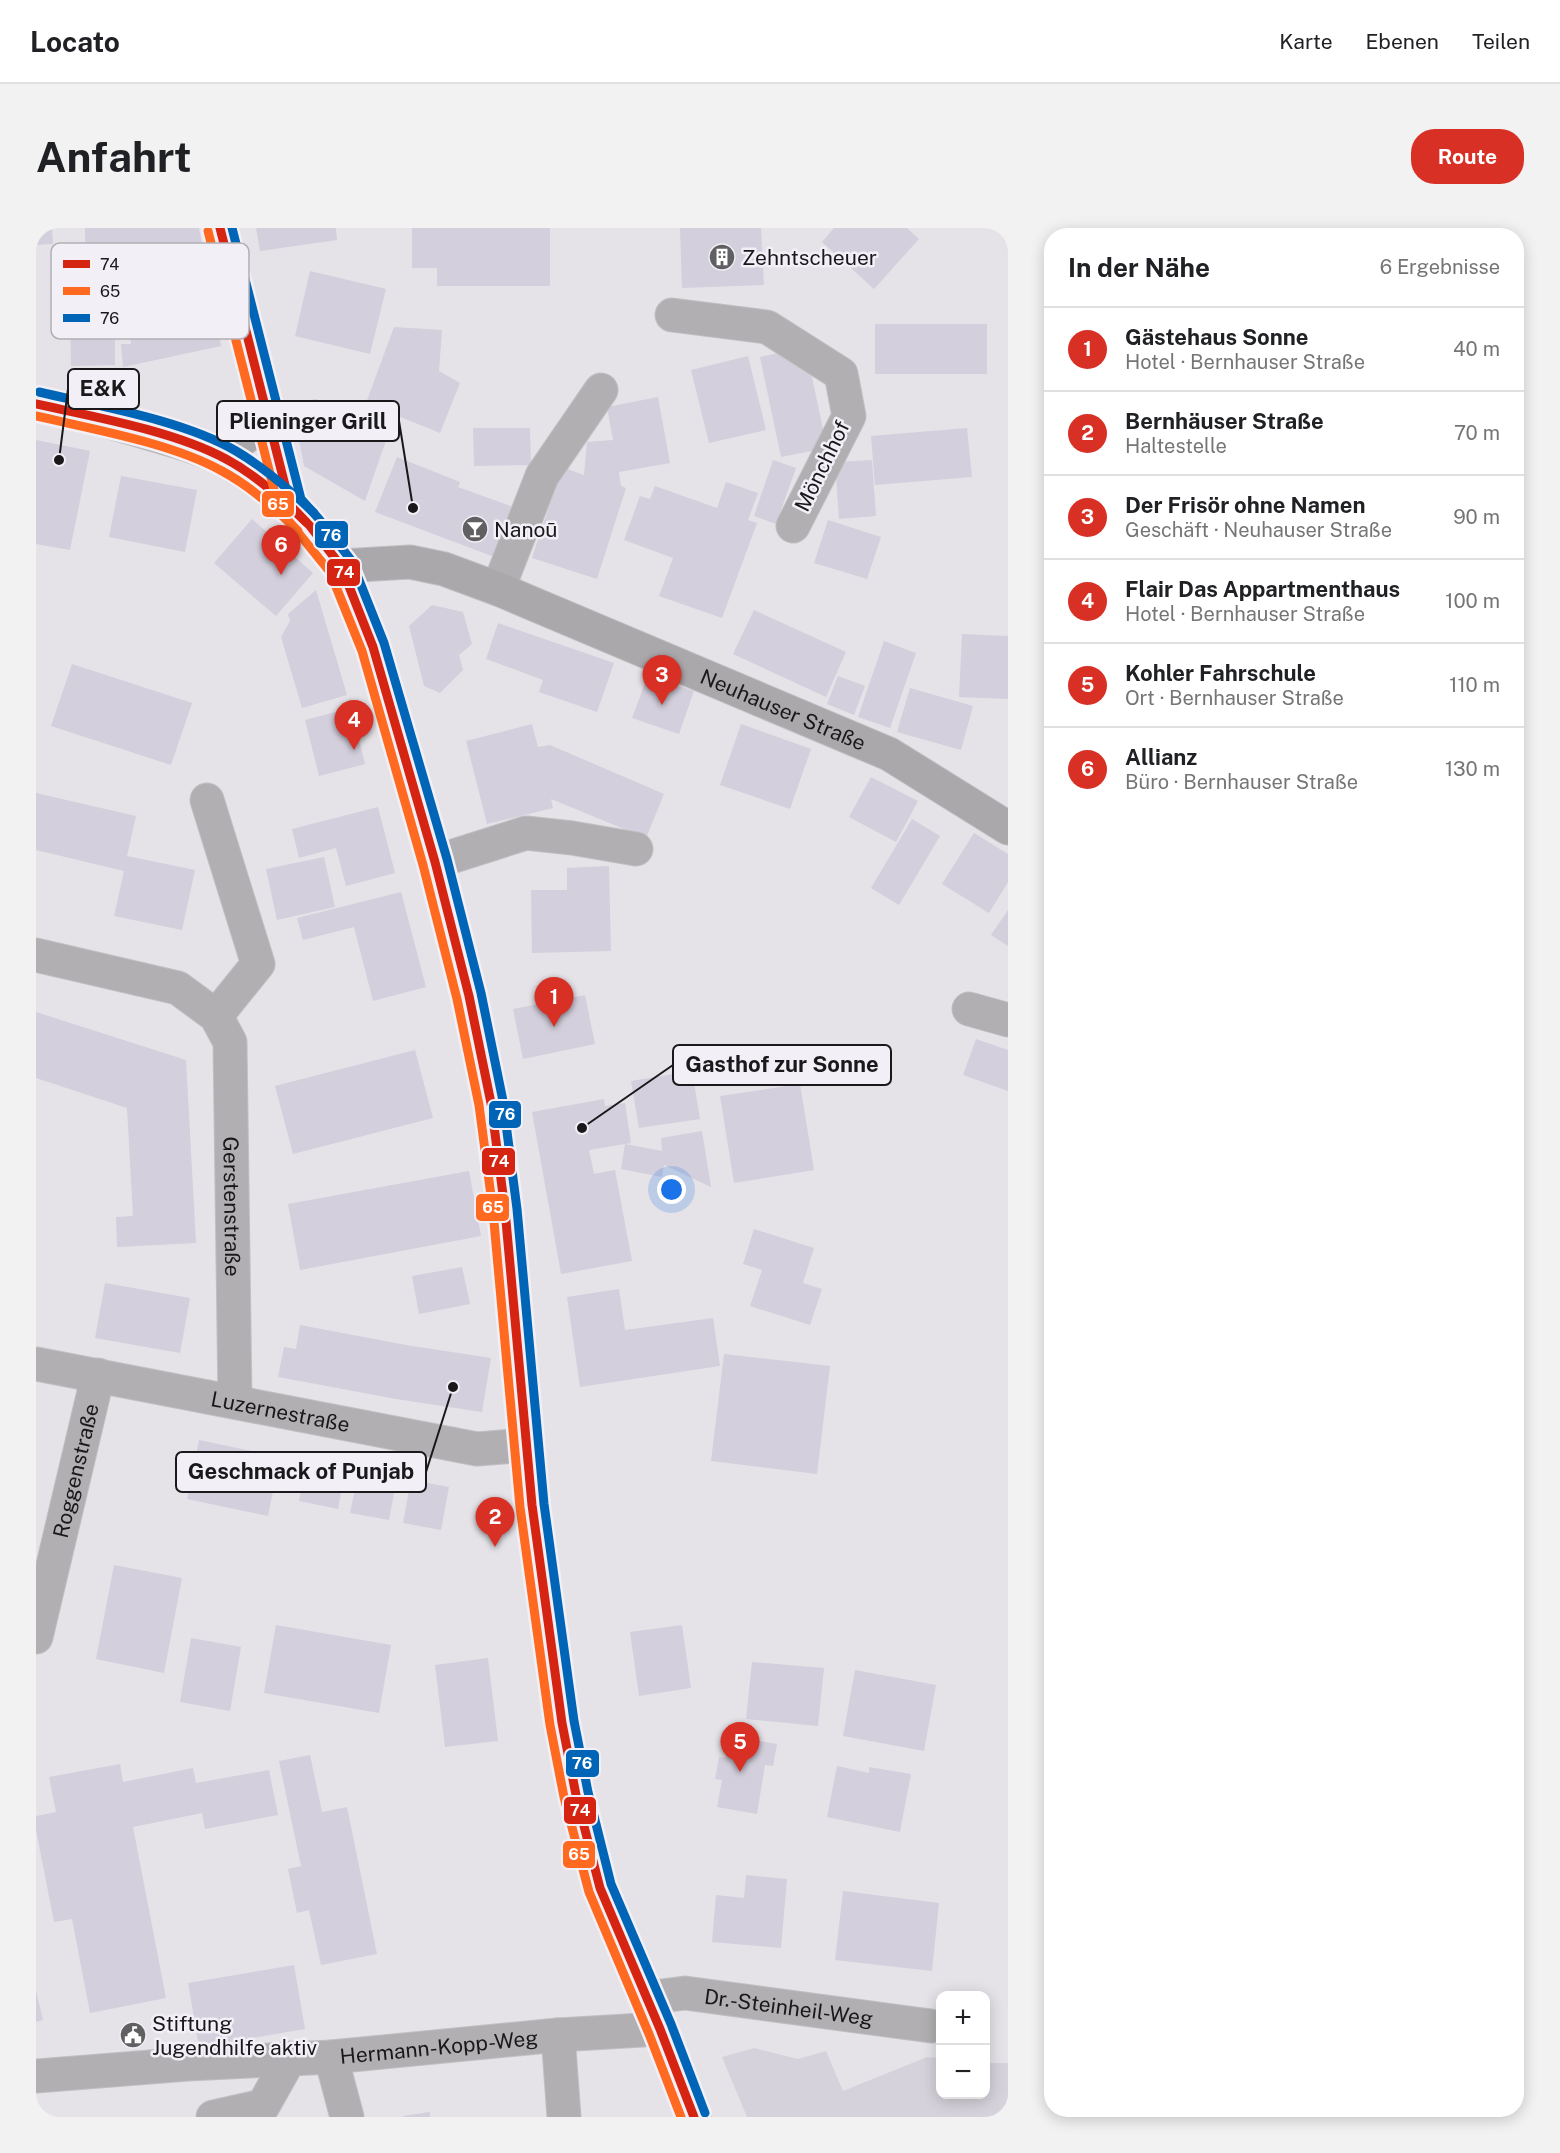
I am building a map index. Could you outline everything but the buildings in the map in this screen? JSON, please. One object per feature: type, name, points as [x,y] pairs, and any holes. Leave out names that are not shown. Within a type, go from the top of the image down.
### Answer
[{"type":"main road","points":[[220,228],[224,243]]},
{"type":"main road","points":[[248,339],[290,505]]},
{"type":"main road","points":[[36,404],[128,427],[219,456],[249,475],[290,505],[310,526],[340,566],[373,647],[435,862],[469,996],[491,1103],[505,1210],[532,1505],[562,1723],[576,1796],[600,1888],[660,2029],[694,2117]]},
{"type":"main road","points":[[219,456],[268,421]]},
{"type":"main road","name":"Neuhauser Straße","points":[[340,566],[410,562],[444,568],[498,589],[889,754],[1008,828]]},
{"type":"street","name":"Mönchhof","points":[[672,315],[767,327],[841,374],[849,416],[793,526]]},
{"type":"street","points":[[498,589],[542,476],[601,390]]},
{"type":"street","points":[[207,800],[258,964],[216,1016]]},
{"type":"street","points":[[435,862],[526,833],[636,849]]},
{"type":"street","name":"Gerstenstraße","points":[[36,955],[178,988],[216,1016],[230,1042],[235,1402]]},
{"type":"street","points":[[969,1009],[1008,1020]]},
{"type":"street","name":"Luzernestraße","points":[[36,1364],[477,1449],[527,1445]]},
{"type":"street","name":"Roggenstraße","points":[[36,1637],[98,1376]]},
{"type":"street","name":"Dr.-Steinheil-Weg","points":[[646,1998],[686,1993],[931,2026]]},
{"type":"street","name":"Hermann-Kopp-Weg","points":[[36,2076],[331,2056],[558,2035],[660,2029]]},
{"type":"street","points":[[558,2035],[564,2117]]},
{"type":"street","points":[[331,2056],[347,2117]]},
{"type":"street","points":[[213,2117],[263,2106],[290,2058]]},
{"type":"shaded area","points":[[754,2048],[798,2059],[826,2051],[843,2091],[927,2057],[936,2058],[936,2099],[990,2099],[990,2063],[1008,2063],[1008,2117],[747,2117],[722,2057]]},
{"type":"transit line","name":"74","points":[[220,228],[224,243]]},
{"type":"transit line","name":"76","points":[[232,228],[236,243]]},
{"type":"transit line","name":"65","points":[[208,231],[211,243]]},
{"type":"transit line","name":"76","points":[[249,295],[301,499],[351,560],[384,643],[447,859],[481,993],[503,1101],[517,1209],[544,1504],[574,1721],[588,1792],[611,1884],[671,2024],[705,2113]]},
{"type":"transit line","name":"65","points":[[236,339],[279,509],[330,572],[362,651],[423,865],[457,999],[479,1105],[493,1211],[520,1507],[550,1725],[564,1797],[589,1892],[681,2117]]},
{"type":"transit line","name":"74","points":[[248,339],[290,505],[310,526],[341,566],[373,647],[435,862],[469,996],[491,1103],[505,1210],[532,1505],[562,1723],[576,1795],[600,1888],[660,2029],[694,2117]]},
{"type":"transit line","name":"76","points":[[39,392],[166,422],[215,440],[257,465],[314,513]]},
{"type":"transit line","name":"74","points":[[36,404],[134,426],[205,449],[248,472],[306,522]]},
{"type":"transit line","name":"65","points":[[36,416],[131,438],[202,461],[252,491],[298,531]]},
{"type":"place","name":"Zehntscheuer","points":[[722,257]]},
{"type":"place","name":"E&K","points":[[59,460]]},
{"type":"place","name":"Plieninger Grill","points":[[413,508]]},
{"type":"place","name":"Nanoū","points":[[475,529]]},
{"type":"place","name":"Allianz","points":[[281,575]]},
{"type":"place","name":"Der Frisör ohne Namen","points":[[662,705]]},
{"type":"place","name":"Flair Das Appartmenthaus","points":[[354,750]]},
{"type":"place","name":"Gästehaus Sonne","points":[[554,1027]]},
{"type":"place","name":"Gasthof zur Sonne","points":[[582,1128]]},
{"type":"place","name":"Geschmack of Punjab","points":[[453,1387]]},
{"type":"place","name":"Bernhäuser Straße","points":[[495,1547]]},
{"type":"place","name":"Kohler Fahrschule","points":[[740,1772]]},
{"type":"place","name":"Stiftung Jugendhilfe aktiv","points":[[133,2035]]}]
